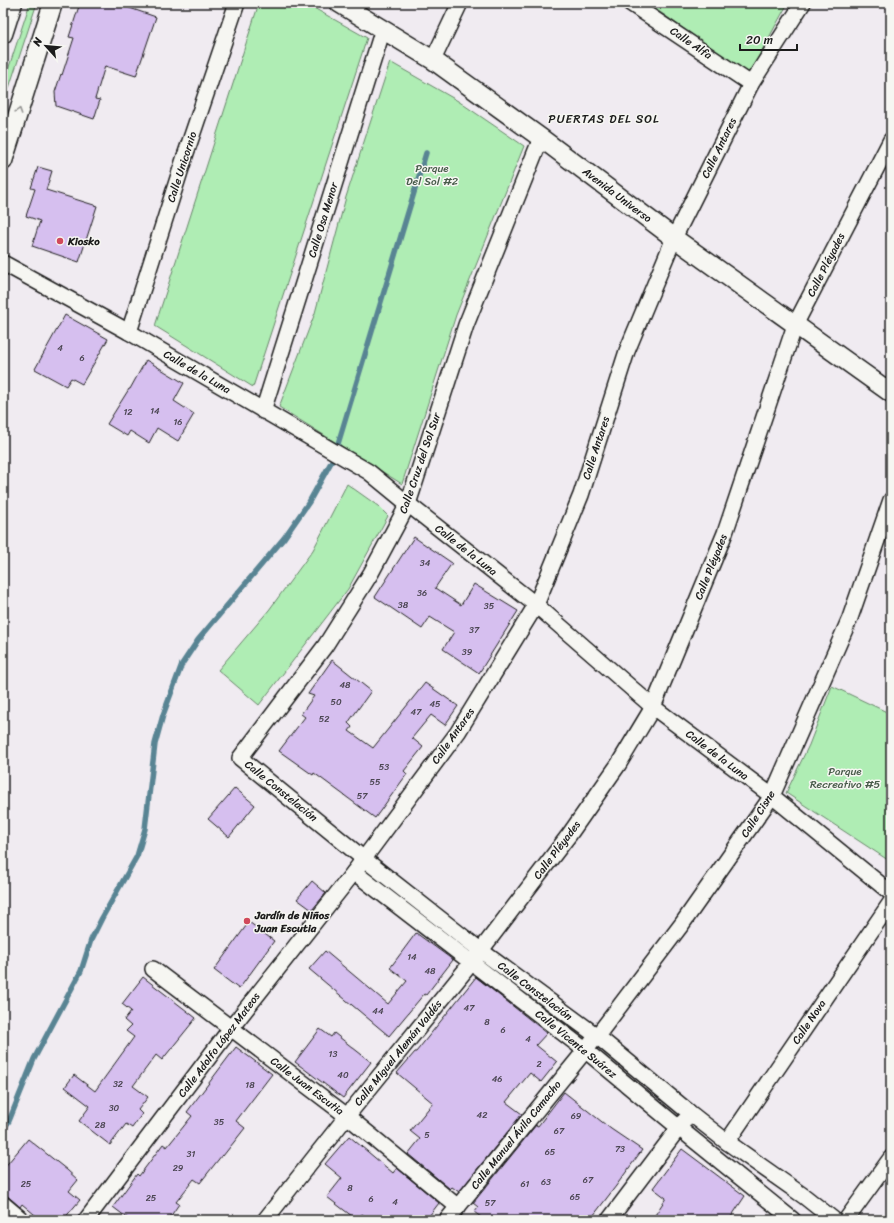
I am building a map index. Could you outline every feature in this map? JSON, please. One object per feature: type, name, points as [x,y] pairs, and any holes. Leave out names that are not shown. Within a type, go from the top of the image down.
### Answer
[{"type":"street","points":[[3,34],[13,3]]},
{"type":"street","points":[[3,161],[53,3]]},
{"type":"street","name":"Calle Unicornio","points":[[129,332],[237,3]]},
{"type":"street","name":"Avenida Universo","points":[[339,3],[433,60],[541,138],[674,238],[891,393]]},
{"type":"street","points":[[433,60],[460,3]]},
{"type":"street","name":"Calle Alfa","points":[[630,3],[751,84]]},
{"type":"street","name":"Calle Antares","points":[[354,872],[458,732],[536,605],[581,495],[627,351],[674,238],[751,84],[803,3]]},
{"type":"street","name":"Calle Osa Menor","points":[[263,411],[383,29]]},
{"type":"street","name":"Calle Cruz del Sol Sur","points":[[240,758],[325,646],[371,573],[408,504],[466,325],[541,138]]},
{"type":"street","name":"Calle Pléyades","points":[[476,956],[569,835],[618,764],[653,707],[725,533],[795,325],[891,140]]},
{"type":"street","name":"Calle de la Luna","points":[[3,263],[129,332],[369,472],[536,605],[653,707],[772,796],[891,893]]},
{"type":"street","name":"Calle Cisne","points":[[585,1050],[682,924],[772,796],[850,618],[891,500]]},
{"type":"street","name":"Calle Constelación","points":[[240,758],[364,859],[476,956],[597,1036],[727,1142],[805,1197],[834,1220]]},
{"type":"street","name":"Calle Vicente Suárez","points":[[354,872],[476,956],[585,1050],[790,1219]]},
{"type":"street","name":"Calle Adolfo López Mateos","points":[[86,1220],[231,1028],[354,872]]},
{"type":"street","name":"Calle Nova","points":[[727,1142],[891,902]]},
{"type":"street","name":"Calle Miguel Alemán Valdés","points":[[265,1220],[476,956]]},
{"type":"street","name":"Calle Juan Escutia","points":[[153,969],[347,1116],[458,1207]]},
{"type":"street","name":"Calle Manuel Ávila Camacho","points":[[447,1220],[585,1050]]},
{"type":"street","points":[[609,1220],[690,1113]]},
{"type":"street","points":[[846,1220],[891,1158]]},
{"type":"street","points":[[790,1219],[805,1197]]},
{"type":"street","points":[[3,1204],[22,1220]]},
{"type":"green space","points":[[30,3],[37,3],[3,106],[3,85]]},
{"type":"green space","points":[[259,3],[305,3],[367,38],[253,387],[155,326]]},
{"type":"green space","points":[[647,3],[788,3],[749,74]]},
{"type":"green space","name":"Parque Del Sol #2","points":[[390,62],[458,101],[524,146],[456,315],[402,484],[279,407],[315,313],[346,197]]},
{"type":"green space","points":[[347,484],[378,506],[388,516],[348,589],[259,705],[218,670],[269,610],[313,550]]},
{"type":"green space","name":"Parque Recreativo #5","points":[[832,686],[891,714],[891,862],[786,793],[809,745]]},
{"type":"building","points":[[80,3],[115,3],[156,17],[136,76],[105,66],[95,99],[100,100],[94,119],[56,106],[55,92],[74,38],[69,37]]},
{"type":"building","points":[[38,167],[52,171],[46,190],[97,206],[79,262],[32,246],[40,221],[26,216],[35,189],[31,188]]},
{"type":"building","points":[[65,315],[108,339],[82,384],[71,378],[66,386],[35,369]]},
{"type":"building","points":[[146,360],[184,383],[174,401],[194,414],[178,441],[157,428],[149,443],[130,431],[127,436],[107,424],[130,389]]},
{"type":"building","points":[[414,537],[452,563],[435,588],[461,605],[474,584],[518,611],[479,673],[443,649],[454,632],[430,617],[422,629],[375,597]]},
{"type":"building","points":[[332,660],[371,691],[348,723],[352,727],[349,731],[373,748],[425,683],[458,706],[445,725],[431,715],[412,738],[423,747],[404,771],[407,774],[375,818],[314,773],[313,775],[279,751],[305,717],[301,714],[314,696],[308,694]]},
{"type":"building","points":[[235,788],[255,805],[229,837],[208,819]]},
{"type":"building","points":[[312,881],[326,893],[312,910],[297,899]]},
{"type":"building","points":[[249,922],[274,941],[239,989],[214,970]]},
{"type":"building","points":[[416,933],[453,960],[426,995],[424,994],[389,1036],[309,969],[325,951],[388,1004],[407,981],[390,968]]},
{"type":"building","points":[[143,977],[196,1018],[162,1060],[156,1055],[133,1086],[148,1097],[138,1110],[142,1114],[132,1128],[126,1124],[110,1145],[79,1121],[90,1106],[65,1087],[74,1075],[95,1091],[134,1037],[126,1031],[131,1026],[124,1020],[131,1011],[122,1004]]},
{"type":"building","points":[[476,977],[547,1033],[536,1045],[557,1062],[541,1082],[530,1073],[506,1102],[522,1114],[459,1192],[452,1187],[450,1189],[408,1154],[420,1139],[410,1131],[433,1103],[397,1073],[416,1052]]},
{"type":"building","points":[[320,1029],[331,1037],[334,1033],[371,1062],[343,1098],[295,1062]]},
{"type":"building","points":[[236,1047],[272,1074],[236,1121],[245,1128],[200,1183],[194,1179],[176,1202],[179,1204],[168,1220],[130,1220],[113,1207],[137,1174],[139,1176],[163,1144],[167,1147],[192,1116],[187,1112]]},
{"type":"building","points":[[564,1092],[611,1129],[642,1150],[590,1220],[485,1220],[474,1212],[478,1207],[473,1203],[536,1125],[538,1126]]},
{"type":"building","points":[[349,1136],[393,1173],[397,1168],[439,1203],[426,1220],[370,1220],[362,1214],[357,1220],[327,1197],[342,1178],[325,1164]]},
{"type":"building","points":[[28,1139],[78,1180],[69,1191],[80,1200],[63,1220],[41,1220],[22,1204],[20,1207],[3,1192],[3,1169]]},
{"type":"building","points":[[682,1149],[745,1196],[729,1220],[652,1220],[666,1198],[653,1188]]},
{"type":"waterway","points":[[3,1130],[9,1121],[34,1059],[81,971],[91,940],[137,856],[145,829],[155,744],[163,715],[182,664],[198,640],[284,538],[309,502],[334,457],[426,153]]},
{"type":"place","name":"Kiosko","points":[[60,241]]},
{"type":"place","name":"Jardín de Niños Juan Escutia","points":[[247,921]]},
{"type":"district","name":"PUERTAS DEL SOL","points":[[604,119]]}]
